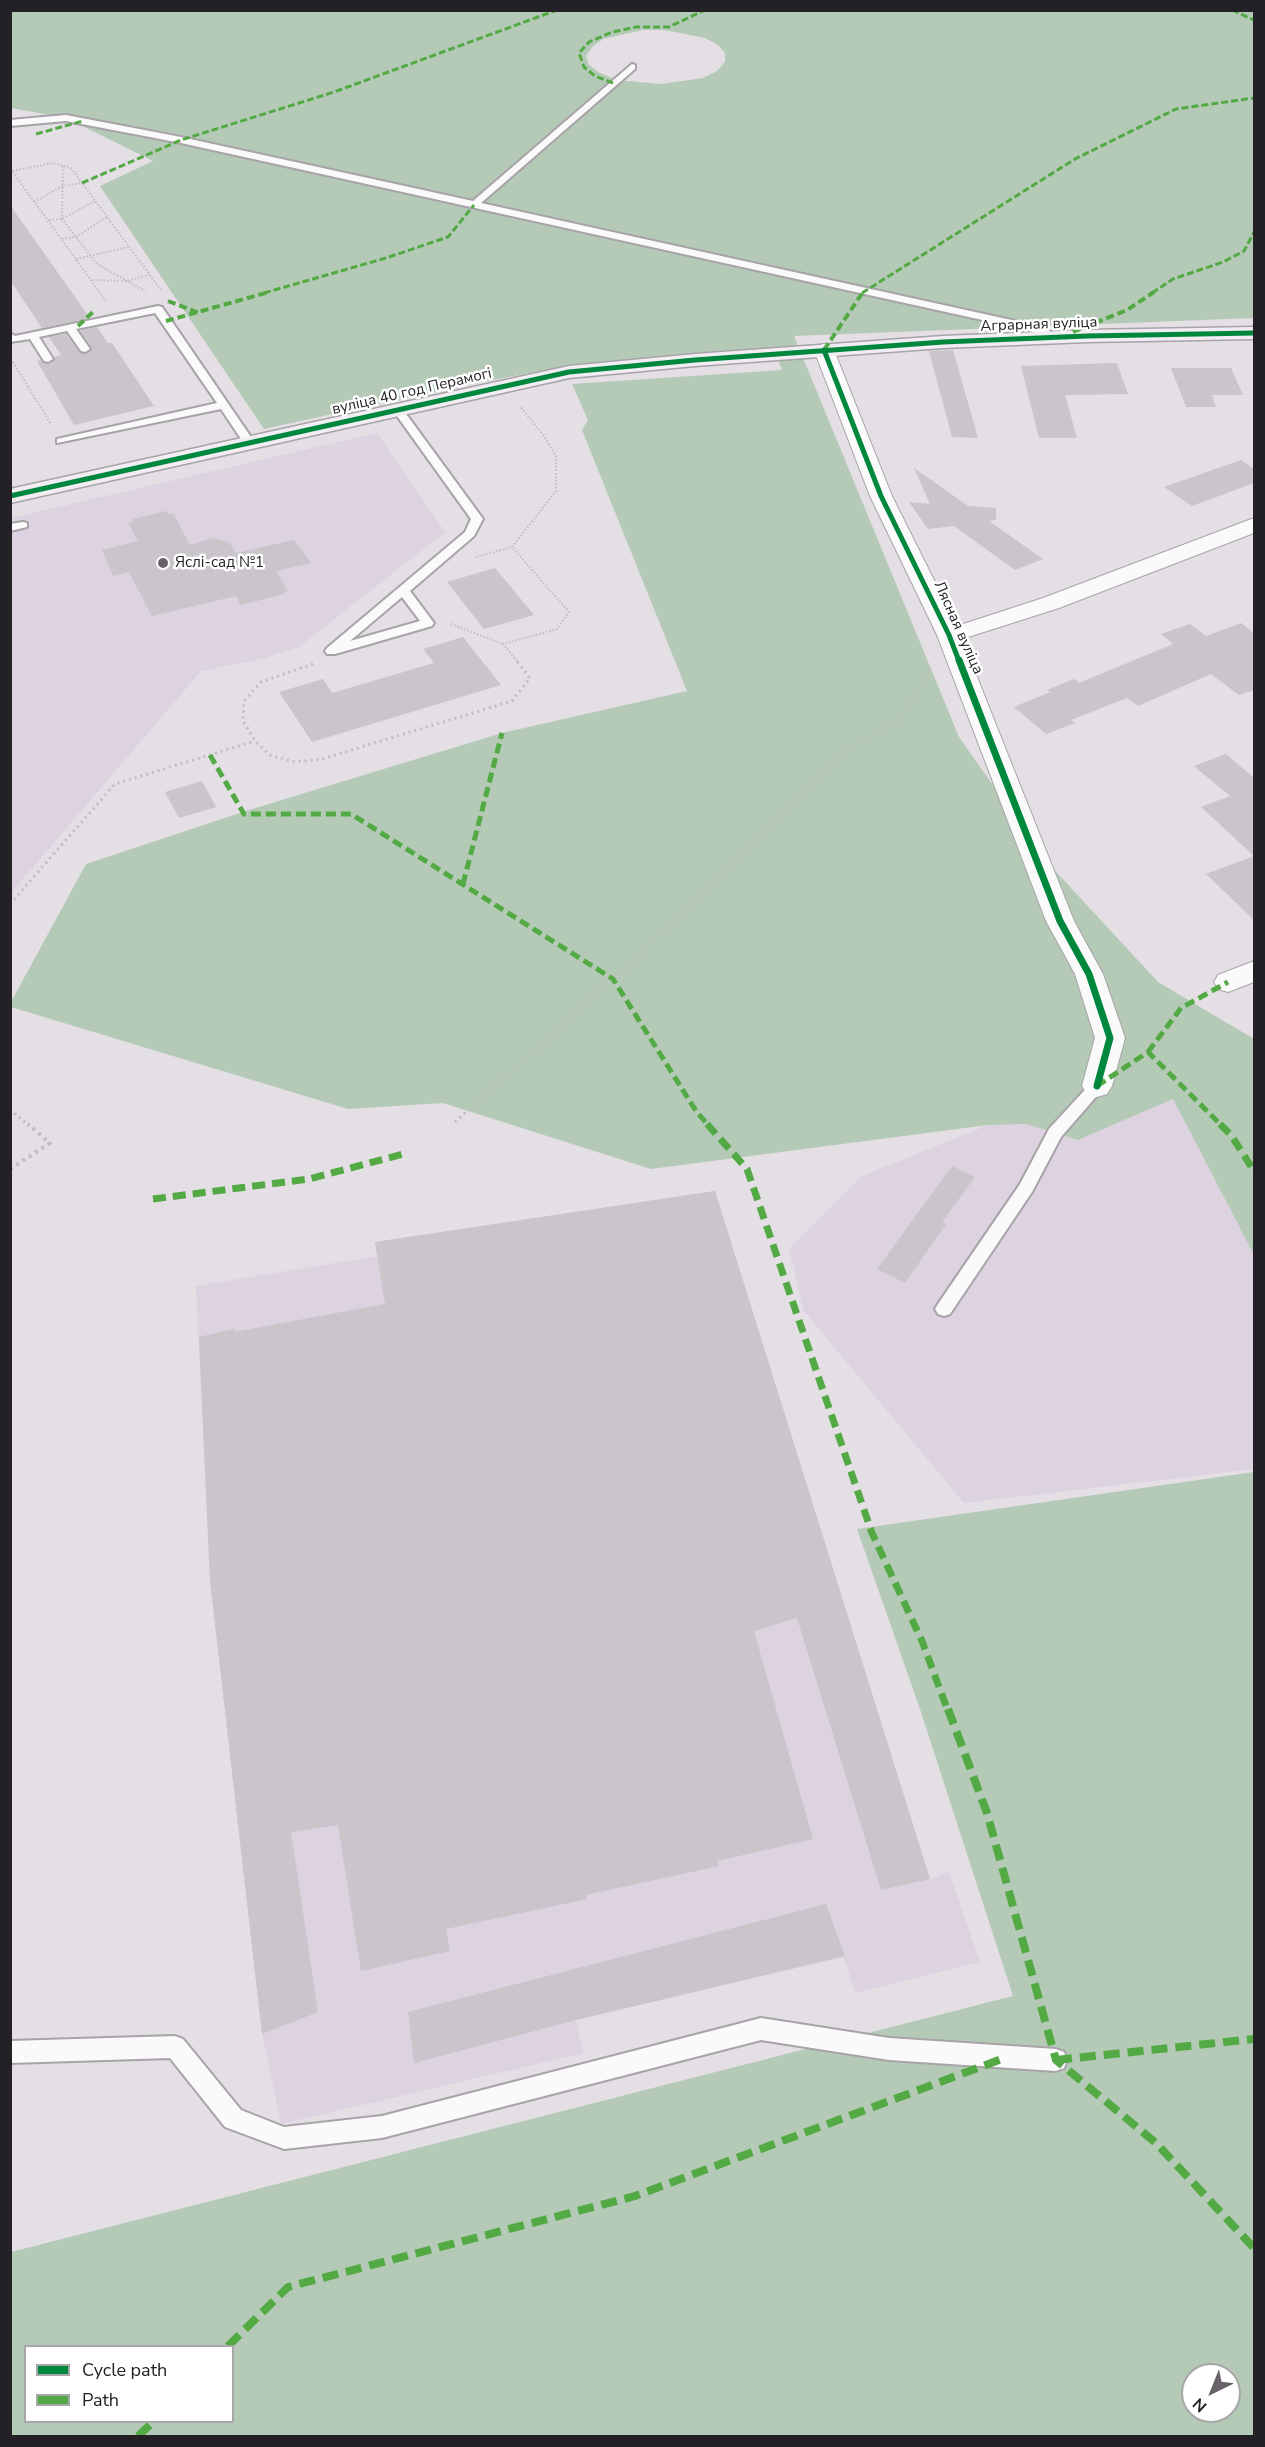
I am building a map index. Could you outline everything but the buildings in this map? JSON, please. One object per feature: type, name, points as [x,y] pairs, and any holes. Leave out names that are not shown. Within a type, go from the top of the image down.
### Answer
[{"type":"street","name":"Аграрная вуліца","points":[[824,350],[1061,337],[1254,333]]},
{"type":"street","name":"вуліца 40 год Перамогі","points":[[10,496],[569,372],[824,350]]},
{"type":"street","name":"Лясная вуліца","points":[[824,350],[880,496],[949,635],[1060,921],[1089,974],[1110,1038],[1097,1086]]},
{"type":"street","name":"Лясная вуліца","points":[[949,635],[973,630],[1051,603],[1254,525]]},
{"type":"street","points":[[1228,982],[1254,971]]},
{"type":"lane","points":[[474,205],[632,67]]},
{"type":"lane","points":[[10,123],[66,118],[1025,326],[1061,337]]},
{"type":"lane","points":[[10,336],[13,339],[158,309],[249,443]]},
{"type":"lane","points":[[69,327],[85,349]]},
{"type":"lane","points":[[33,335],[48,358]]},
{"type":"lane","points":[[61,441],[224,405]]},
{"type":"lane","points":[[398,409],[477,519],[470,534],[331,651],[428,623],[404,591]]},
{"type":"lane","points":[[10,528],[23,525]]},
{"type":"lane","points":[[944,1309],[1026,1188],[1055,1133],[1097,1086]]},
{"type":"lane","points":[[10,2052],[175,2047],[233,2119],[284,2138],[382,2127],[761,2029],[889,2049],[1056,2060]]},
{"type":"path","points":[[101,305],[107,300],[12,171],[53,163],[71,168],[164,295]]},
{"type":"path","points":[[63,166],[62,219],[97,264],[147,291]]},
{"type":"path","points":[[34,202],[62,186],[82,183]]},
{"type":"path","points":[[48,220],[62,219],[95,201]]},
{"type":"path","points":[[62,239],[76,237],[107,217]]},
{"type":"path","points":[[76,259],[129,247]]},
{"type":"path","points":[[93,280],[127,281],[149,275]]},
{"type":"path","points":[[10,358],[61,441]]},
{"type":"path","points":[[467,560],[512,547]]},
{"type":"path","points":[[447,618],[453,626],[503,644]]},
{"type":"path","points":[[455,1122],[641,953],[782,815],[839,753],[901,719],[949,635]]},
{"type":"path","points":[[10,904],[115,784],[255,741]]},
{"type":"path","points":[[10,1109],[50,1143],[10,1170]]},
{"type":"shaded area","points":[[377,433],[445,532],[299,647],[261,659],[201,671],[11,893],[11,518]]},
{"type":"shaded area","points":[[1173,1099],[1254,1255],[1254,1469],[964,1503],[804,1311],[789,1249],[862,1176],[988,1125],[1026,1124],[1078,1140]]},
{"type":"shaded area","points":[[715,1191],[930,1879],[949,1872],[980,1962],[855,1993],[844,1957],[576,2020],[583,2053],[281,2124],[262,2033],[210,1580],[196,1286],[377,1256],[375,1242]]},
{"type":"green space","points":[[10,11],[1254,11],[1254,318],[794,336],[959,737],[1047,862],[1158,982],[1254,1039],[1254,1255],[1173,1099],[1078,1140],[1026,1124],[988,1125],[651,1169],[443,1103],[348,1109],[11,1007],[11,1002],[86,864],[249,810],[502,733],[687,691],[582,430],[588,420],[572,384],[782,370],[774,350],[577,364],[461,386],[264,429],[100,186],[153,161],[66,118],[11,108]],"holes":[[[642,30],[665,30],[705,38],[718,45],[725,53],[725,62],[717,71],[703,78],[661,84],[617,80],[600,73],[589,65],[586,56],[592,47],[603,39]]]},
{"type":"green space","points":[[1254,1472],[1254,2436],[11,2436],[11,2252],[1013,1996],[920,1709],[857,1529]]},
{"type":"marked path","points":[[82,183],[181,140],[334,92],[557,10]]},
{"type":"marked path","points":[[613,83],[595,76],[584,67],[579,53],[589,42],[612,32],[636,27],[669,27],[705,10]]},
{"type":"marked path","points":[[1232,10],[1254,20]]},
{"type":"marked path","points":[[824,350],[864,290],[1075,159],[1176,109],[1254,98]]},
{"type":"marked path","points":[[36,134],[83,121]]},
{"type":"marked path","points":[[166,321],[386,258],[448,237],[474,205]]},
{"type":"marked path","points":[[1073,332],[1127,310],[1173,279],[1223,262],[1244,251],[1254,232]]},
{"type":"marked path","points":[[168,301],[199,313]]},
{"type":"marked path","points":[[78,326],[95,310]]},
{"type":"marked path","points":[[463,884],[502,733]]},
{"type":"marked path","points":[[210,755],[244,814],[351,814],[613,979],[696,1111],[747,1169],[872,1533],[922,1641],[987,1813],[1056,2060],[1156,2143],[1254,2248]]},
{"type":"marked path","points":[[1148,1052],[1181,1008],[1228,982]]},
{"type":"marked path","points":[[1097,1086],[1148,1052],[1231,1135],[1254,1171]]},
{"type":"marked path","points":[[153,1199],[309,1179],[407,1153]]},
{"type":"marked path","points":[[1056,2060],[1254,2039]]},
{"type":"marked path","points":[[229,2345],[288,2287],[635,2196],[1007,2057]]},
{"type":"marked path","points":[[138,2436],[152,2423]]},
{"type":"cycle path","points":[[10,496],[569,372],[695,360],[943,342],[1087,336],[1254,333]]},
{"type":"cycle path","points":[[824,350],[881,496],[949,635],[1060,921],[1089,974],[1110,1038],[1097,1086]]},
{"type":"place","name":"Яслі-сад №1","points":[[163,563]]}]
